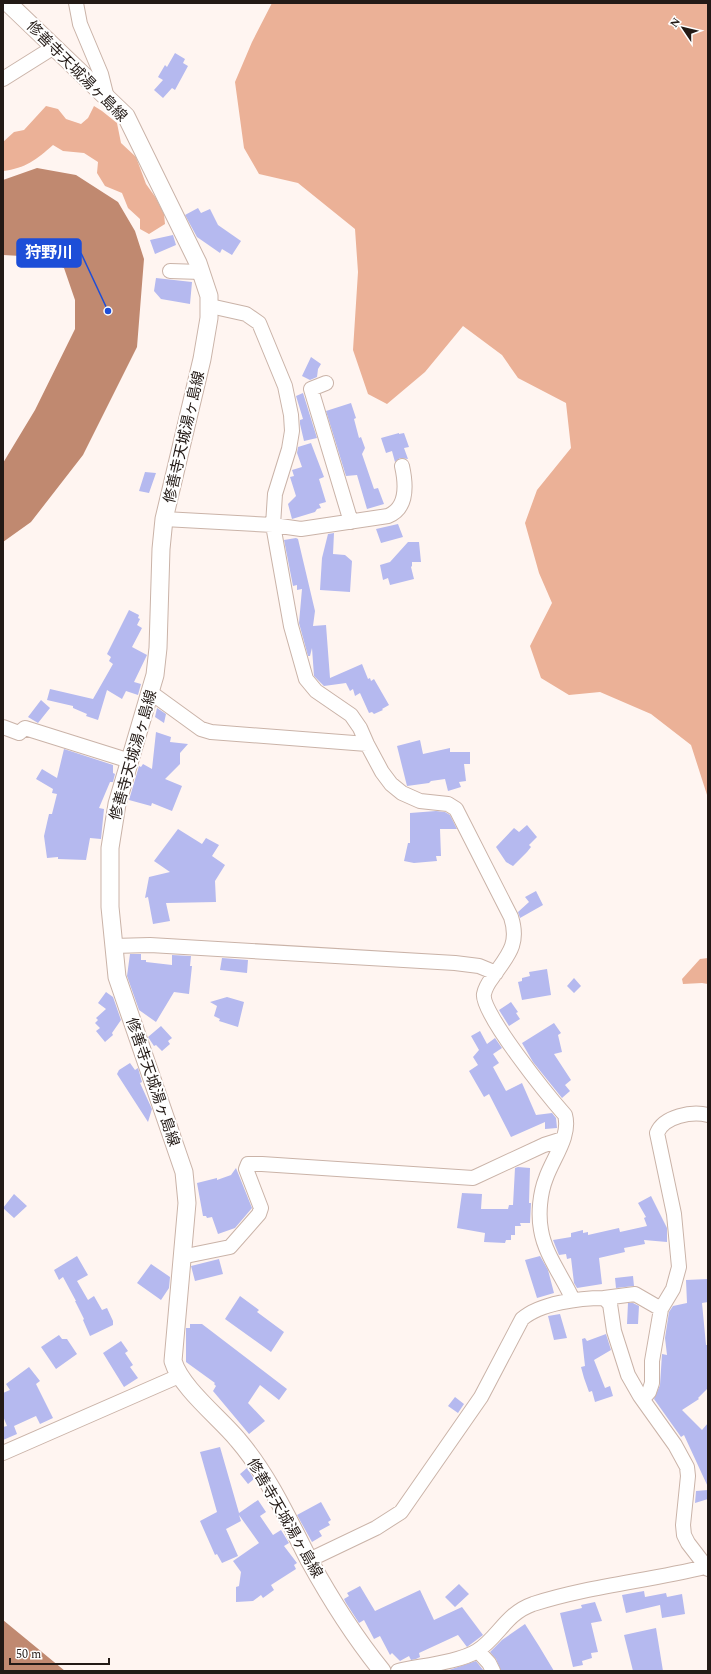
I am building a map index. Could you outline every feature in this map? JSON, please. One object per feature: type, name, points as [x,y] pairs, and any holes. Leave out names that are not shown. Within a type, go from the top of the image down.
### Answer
[{"type":"main road","name":"修善寺天城湯ヶ島線","points":[[8,3],[120,110],[131,125],[201,272],[210,306],[202,358],[164,519],[160,569],[158,648],[155,675],[117,804],[110,848],[113,946],[117,977],[184,1172],[187,1203],[181,1257],[173,1361],[179,1376],[239,1440],[254,1460],[283,1508],[309,1560],[340,1616],[382,1671]]},
{"type":"street","points":[[76,3],[80,24],[101,74],[107,98]]},
{"type":"street","points":[[3,79],[54,47]]},
{"type":"street","points":[[170,271],[201,272]]},
{"type":"street","points":[[210,306],[246,314],[259,323],[285,386],[291,415],[292,430],[289,449],[275,494],[273,525],[288,612],[306,680],[316,691],[351,715],[360,728],[382,772],[402,794],[420,801],[448,804],[453,806],[459,814],[513,925],[514,943],[484,993],[486,1008],[502,1033],[566,1115],[567,1128],[546,1179],[541,1199],[541,1229],[547,1250],[573,1300]]},
{"type":"street","points":[[326,382],[311,389],[351,522]]},
{"type":"street","points":[[164,519],[273,525],[301,529],[351,522],[396,513],[403,500],[405,487],[402,466]]},
{"type":"street","points":[[150,692],[201,729],[211,732],[367,744]]},
{"type":"street","points":[[3,727],[19,733],[25,728],[130,761]]},
{"type":"street","points":[[113,946],[182,947],[455,963],[479,966],[496,973]]},
{"type":"street","points":[[643,1400],[649,1392],[652,1384],[652,1361],[661,1309],[673,1289],[680,1267],[674,1214],[657,1133],[659,1128],[670,1121],[687,1114],[708,1115]]},
{"type":"street","points":[[181,1257],[230,1247],[259,1214],[261,1208],[246,1169],[248,1164],[473,1178],[544,1145],[563,1139]]},
{"type":"street","points":[[309,1560],[376,1528],[402,1512],[481,1396],[522,1319],[534,1310],[573,1300],[635,1294],[661,1309]]},
{"type":"street","points":[[398,1671],[465,1656],[478,1651],[512,1615],[533,1604],[640,1579],[707,1568],[684,1535],[688,1476],[687,1467],[675,1445],[643,1400],[623,1364],[614,1331],[610,1304],[604,1298]]},
{"type":"street","points":[[3,1453],[179,1376]]},
{"type":"street","points":[[478,1651],[489,1663],[493,1671]]},
{"type":"shaded area","points":[[272,3],[708,3],[708,798],[691,745],[651,714],[600,692],[569,695],[541,678],[530,646],[552,603],[539,573],[525,523],[537,490],[571,448],[566,403],[518,378],[502,355],[463,326],[425,372],[387,404],[368,394],[353,350],[358,272],[355,229],[298,183],[259,174],[244,148],[235,82],[252,42]]},
{"type":"shaded area","points":[[46,106],[58,109],[66,119],[81,124],[88,118],[94,106],[117,123],[121,143],[136,157],[146,184],[156,198],[164,214],[165,224],[149,234],[140,229],[140,219],[128,208],[122,193],[105,186],[97,173],[98,162],[84,153],[63,151],[53,145],[30,162],[18,168],[3,171],[3,142],[14,132],[24,130]]},
{"type":"shaded area","points":[[37,168],[76,175],[118,202],[135,231],[144,259],[137,347],[83,455],[31,522],[3,542],[3,463],[35,410],[75,329],[75,300],[64,268],[39,257],[3,255],[3,180]]},
{"type":"shaded area","points":[[708,958],[708,984],[683,984],[682,979],[700,959]]},
{"type":"shaded area","points":[[3,1620],[65,1671],[3,1671]]},
{"type":"building","points":[[175,53],[185,59],[183,63],[188,66],[175,90],[172,88],[163,98],[154,90],[163,80],[158,77],[165,65],[167,67]]},
{"type":"building","points":[[198,208],[201,213],[210,209],[218,225],[241,241],[232,255],[222,249],[220,253],[197,237],[185,215]]},
{"type":"building","points":[[173,235],[176,245],[155,254],[150,240]]},
{"type":"building","points":[[156,278],[192,282],[190,304],[161,299],[154,291]]},
{"type":"building","points":[[311,357],[321,364],[318,369],[317,377],[310,380],[302,376]]},
{"type":"building","points":[[303,393],[317,438],[304,441],[300,424],[300,420],[303,419],[296,396]]},
{"type":"building","points":[[351,403],[356,418],[354,419],[359,438],[361,437],[365,448],[362,454],[374,489],[378,488],[384,504],[367,509],[357,475],[346,476],[326,411]]},
{"type":"building","points":[[404,433],[409,447],[404,448],[408,459],[400,458],[395,462],[392,451],[386,453],[381,438]]},
{"type":"building","points":[[311,443],[324,477],[319,479],[326,502],[319,504],[321,508],[317,509],[315,512],[292,519],[288,504],[296,496],[290,477],[294,476],[292,470],[302,467],[297,453],[298,447]]},
{"type":"building","points":[[145,472],[156,473],[149,493],[139,491]]},
{"type":"building","points":[[398,524],[403,537],[381,543],[376,529]]},
{"type":"building","points":[[334,533],[333,554],[345,555],[352,561],[350,592],[320,590],[322,558],[328,534]]},
{"type":"building","points":[[298,539],[315,611],[313,626],[326,625],[330,678],[362,664],[368,679],[370,678],[371,681],[374,679],[389,705],[382,709],[383,710],[374,714],[372,712],[369,713],[360,693],[355,696],[353,689],[350,691],[346,683],[324,686],[314,676],[312,648],[310,656],[308,656],[299,623],[302,589],[297,590],[297,585],[293,586],[284,540]]},
{"type":"building","points":[[408,542],[419,542],[421,562],[412,562],[411,567],[414,579],[390,585],[388,578],[383,580],[380,565],[390,562]]},
{"type":"building","points":[[129,610],[139,615],[138,618],[140,619],[137,625],[142,628],[132,647],[147,655],[134,682],[141,684],[138,695],[126,691],[122,699],[107,690],[98,720],[86,716],[87,714],[73,708],[73,706],[47,700],[50,689],[93,699],[113,664],[109,661],[111,657],[107,654]]},
{"type":"building","points":[[41,700],[50,708],[38,723],[28,717]]},
{"type":"building","points":[[157,708],[166,714],[164,723],[155,717]]},
{"type":"building","points":[[156,732],[171,737],[170,742],[188,744],[180,753],[180,764],[165,779],[182,786],[172,811],[152,803],[151,806],[129,800],[139,766],[141,767],[143,764],[152,769]]},
{"type":"building","points":[[420,740],[423,754],[450,748],[450,752],[470,752],[470,764],[464,764],[466,781],[459,782],[461,787],[448,791],[445,779],[407,786],[397,746]]},
{"type":"building","points":[[64,749],[113,765],[113,773],[115,774],[113,782],[110,782],[99,808],[104,809],[101,839],[90,838],[86,860],[58,859],[58,857],[47,858],[44,836],[49,814],[52,814],[57,794],[52,793],[53,789],[36,779],[42,769],[57,778]]},
{"type":"building","points":[[436,811],[445,812],[450,815],[457,829],[440,829],[441,856],[436,856],[437,861],[414,863],[404,861],[408,843],[410,843],[410,813]]},
{"type":"building","points":[[527,825],[537,837],[529,845],[531,847],[527,852],[513,866],[506,862],[496,847],[514,828],[519,832]]},
{"type":"building","points":[[178,829],[202,844],[206,838],[219,845],[212,856],[225,865],[215,881],[216,902],[166,903],[170,921],[153,924],[148,897],[145,898],[149,877],[170,872],[154,861]]},
{"type":"building","points":[[536,891],[543,905],[520,918],[518,912],[529,902],[525,897]]},
{"type":"building","points":[[130,954],[141,954],[141,960],[146,960],[146,962],[172,965],[172,955],[191,956],[190,966],[192,966],[189,994],[174,992],[156,1022],[139,1010],[127,976]]},
{"type":"building","points":[[222,958],[248,960],[247,973],[220,970]]},
{"type":"building","points":[[547,969],[551,995],[522,1000],[518,982],[522,981],[522,978],[530,976],[529,972]]},
{"type":"building","points":[[574,978],[581,986],[574,993],[567,986]]},
{"type":"building","points":[[106,992],[113,997],[121,1020],[112,1033],[113,1035],[105,1042],[96,1031],[100,1028],[95,1023],[98,1020],[96,1018],[106,1009],[98,1003]]},
{"type":"building","points":[[227,997],[244,1002],[238,1027],[219,1021],[220,1019],[214,1016],[217,1006],[210,1002]]},
{"type":"building","points":[[511,1002],[518,1012],[516,1013],[520,1019],[509,1026],[499,1010]]},
{"type":"building","points":[[554,1023],[561,1033],[558,1035],[562,1052],[554,1054],[571,1080],[565,1085],[570,1091],[562,1098],[533,1062],[522,1043]]},
{"type":"building","points":[[161,1026],[172,1038],[168,1041],[170,1044],[162,1051],[156,1045],[154,1046],[148,1037]]},
{"type":"building","points":[[480,1031],[487,1044],[495,1038],[502,1048],[493,1054],[499,1063],[493,1067],[506,1091],[522,1083],[536,1115],[552,1113],[556,1118],[557,1128],[545,1129],[545,1122],[511,1137],[489,1094],[484,1097],[469,1071],[478,1065],[473,1057],[479,1050],[471,1036]]},
{"type":"building","points":[[130,1063],[135,1070],[138,1068],[142,1082],[140,1083],[152,1109],[148,1122],[117,1074],[119,1070]]},
{"type":"building","points":[[236,1168],[252,1208],[235,1228],[218,1234],[212,1217],[207,1218],[206,1216],[203,1216],[197,1183],[217,1178],[217,1180],[231,1175]]},
{"type":"building","points":[[515,1168],[530,1168],[530,1223],[520,1223],[521,1226],[515,1226],[515,1235],[511,1235],[511,1240],[506,1240],[505,1243],[484,1242],[485,1233],[457,1228],[462,1193],[482,1194],[481,1209],[508,1209],[509,1205],[513,1205]]},
{"type":"building","points":[[14,1194],[27,1206],[14,1218],[3,1208]]},
{"type":"building","points":[[651,1196],[667,1228],[667,1242],[644,1240],[645,1244],[624,1248],[625,1252],[599,1258],[602,1284],[577,1288],[574,1283],[571,1258],[567,1259],[566,1254],[559,1255],[553,1240],[571,1237],[571,1233],[583,1230],[583,1233],[588,1232],[588,1235],[619,1228],[620,1232],[647,1226],[644,1218],[646,1217],[638,1203]]},
{"type":"building","points":[[77,1256],[88,1275],[77,1281],[88,1300],[94,1296],[102,1310],[107,1308],[113,1321],[113,1325],[90,1336],[76,1301],[63,1277],[59,1280],[54,1270]]},
{"type":"building","points":[[540,1256],[548,1270],[554,1293],[537,1298],[525,1260]]},
{"type":"building","points":[[219,1259],[223,1274],[195,1281],[191,1266]]},
{"type":"building","points":[[151,1264],[170,1277],[169,1288],[161,1300],[137,1283]]},
{"type":"building","points":[[633,1276],[634,1286],[616,1288],[615,1278]]},
{"type":"building","points":[[708,1279],[708,1302],[702,1303],[706,1345],[708,1345],[708,1388],[698,1398],[699,1399],[682,1410],[702,1430],[708,1423],[708,1487],[684,1435],[681,1437],[654,1399],[660,1385],[662,1354],[667,1355],[665,1338],[669,1312],[673,1306],[687,1303],[686,1280]]},
{"type":"building","points":[[240,1296],[259,1310],[257,1312],[284,1332],[271,1352],[225,1319]]},
{"type":"building","points":[[628,1303],[633,1303],[639,1306],[638,1324],[627,1324]]},
{"type":"building","points":[[560,1314],[567,1338],[554,1340],[548,1316]]},
{"type":"building","points":[[190,1324],[202,1324],[287,1389],[279,1400],[260,1385],[248,1403],[265,1421],[249,1434],[213,1391],[216,1386],[214,1384],[215,1383],[186,1362],[186,1328],[190,1328]]},
{"type":"building","points":[[606,1334],[611,1350],[594,1360],[605,1388],[610,1386],[613,1396],[595,1402],[592,1391],[589,1392],[581,1367],[585,1366],[582,1339],[585,1338],[587,1341]]},
{"type":"building","points":[[59,1335],[62,1339],[67,1339],[77,1354],[56,1369],[41,1347]]},
{"type":"building","points":[[121,1341],[128,1351],[125,1353],[133,1365],[130,1367],[138,1378],[124,1387],[103,1353]]},
{"type":"building","points":[[29,1367],[40,1381],[36,1384],[53,1418],[40,1424],[36,1416],[14,1426],[17,1434],[3,1440],[3,1427],[7,1426],[3,1416],[3,1393],[10,1390],[6,1384]]},
{"type":"building","points":[[455,1397],[464,1404],[458,1413],[448,1406]]},
{"type":"building","points":[[220,1447],[239,1513],[258,1500],[266,1512],[260,1516],[273,1535],[281,1530],[289,1543],[284,1546],[297,1563],[294,1565],[296,1569],[271,1585],[274,1590],[263,1598],[261,1595],[253,1601],[236,1602],[236,1587],[239,1586],[241,1572],[233,1561],[259,1543],[239,1515],[241,1521],[226,1529],[238,1556],[222,1563],[217,1554],[215,1555],[200,1521],[217,1512],[200,1452]]},
{"type":"building","points":[[247,1468],[254,1479],[248,1484],[240,1474]]},
{"type":"building","points":[[708,1490],[708,1499],[695,1503],[696,1491]]},
{"type":"building","points":[[321,1502],[331,1520],[328,1522],[330,1525],[319,1531],[322,1536],[312,1542],[297,1515]]},
{"type":"building","points":[[459,1584],[469,1594],[455,1607],[445,1597]]},
{"type":"building","points":[[360,1586],[375,1611],[420,1590],[434,1620],[462,1607],[483,1635],[467,1647],[458,1635],[419,1653],[420,1657],[416,1659],[411,1660],[409,1656],[400,1661],[392,1653],[390,1655],[380,1636],[374,1639],[364,1620],[359,1623],[346,1603],[344,1599],[349,1596],[347,1593]]},
{"type":"building","points":[[644,1591],[645,1597],[666,1593],[667,1597],[682,1594],[685,1614],[662,1618],[660,1605],[626,1613],[622,1595]]},
{"type":"building","points":[[595,1602],[602,1621],[591,1623],[598,1652],[591,1653],[592,1658],[582,1661],[583,1665],[573,1667],[560,1613],[582,1608],[581,1605]]},
{"type":"building","points":[[525,1624],[554,1671],[501,1671],[496,1659],[490,1652],[502,1640]]},
{"type":"building","points":[[656,1628],[663,1671],[633,1671],[624,1635]]},
{"type":"building","points":[[476,1661],[484,1671],[449,1671],[449,1670]]},
{"type":"place","name":"狩野川","points":[[108,311]]}]
